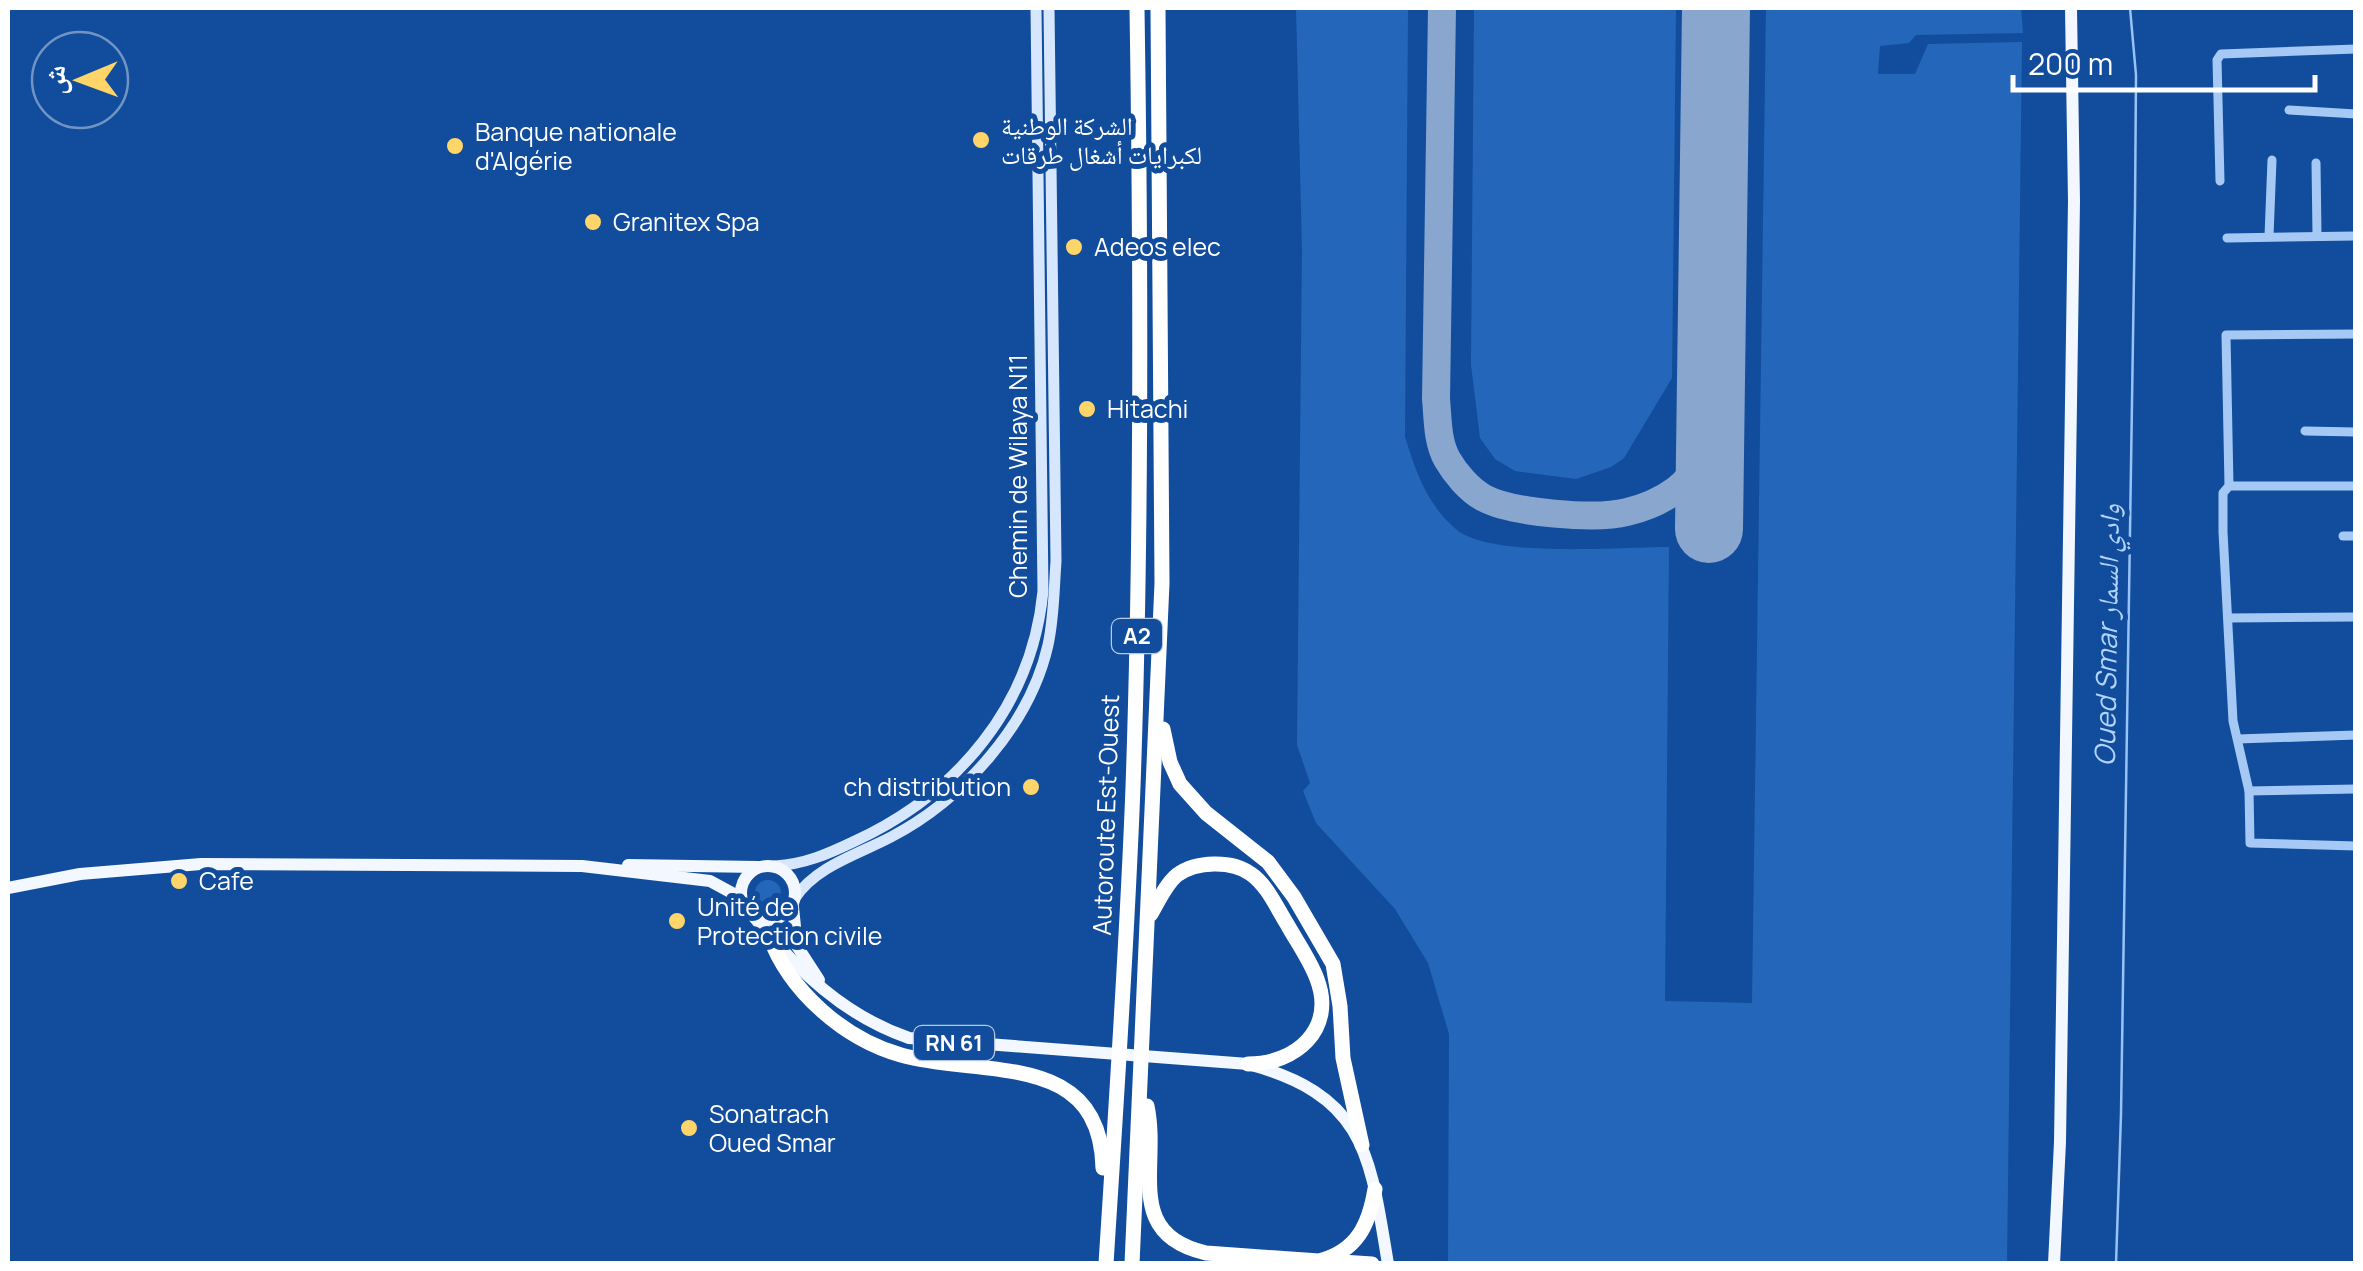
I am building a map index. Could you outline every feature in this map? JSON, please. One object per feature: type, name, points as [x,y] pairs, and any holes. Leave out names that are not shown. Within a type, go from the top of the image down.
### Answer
[{"type":"highway","name":"Autoroute Est-Ouest","points":[[1106,1264],[1125,960],[1138,610],[1137,8]]},
{"type":"highway","name":"Autoroute Est-Ouest","points":[[1132,1264],[1160,680],[1163,487],[1158,8]]},
{"type":"highway","points":[[1160,680],[1162,724],[1170,762],[1180,784],[1206,813],[1268,862],[1294,897],[1333,964],[1343,1058],[1362,1145]]},
{"type":"highway","points":[[1149,917],[1176,876],[1195,866],[1218,864],[1250,872],[1267,891],[1318,980],[1320,1015],[1310,1039],[1293,1055],[1270,1064],[1248,1064]]},
{"type":"highway","points":[[769,935],[775,952],[798,986],[823,1011],[869,1043],[901,1055],[1032,1076],[1058,1084],[1082,1103],[1098,1124],[1106,1264]]},
{"type":"highway","points":[[1142,1082],[1151,1134],[1150,1202],[1161,1230],[1188,1249],[1206,1253],[1372,1264]]},
{"type":"highway","points":[[1319,1261],[1342,1252],[1361,1235],[1376,1189]]},
{"type":"main road","name":"Chemin de Wilaya N11","points":[[775,866],[818,858],[886,827],[934,794],[995,726],[1028,666],[1034,647],[1043,592],[1036,8]]},
{"type":"main road","points":[[601,867],[710,881],[734,894],[754,917],[780,918],[816,875],[909,827],[956,792],[1006,732],[1040,670],[1053,615],[1056,561],[1049,8]]},
{"type":"main road","points":[[2054,1264],[2074,202],[2071,8]]},
{"type":"main road","points":[[8,888],[80,874],[201,864],[775,866],[789,875],[794,902]]},
{"type":"main road","points":[[743,904],[745,878],[759,867]]},
{"type":"main road","name":"RN 61","points":[[794,902],[797,946],[832,998]]},
{"type":"main road","name":"RN 61","points":[[754,917],[804,974],[832,998],[883,1029],[910,1038],[1248,1064],[1301,1081],[1343,1114],[1362,1145],[1376,1189],[1388,1264]]},
{"type":"street","points":[[2220,181],[2220,54],[2356,50]]},
{"type":"street","points":[[2289,110],[2356,114]]},
{"type":"street","points":[[2269,236],[2272,160]]},
{"type":"street","points":[[2316,163],[2317,236]]},
{"type":"street","points":[[2227,238],[2356,236]]},
{"type":"street","points":[[2356,334],[2226,335],[2229,486],[2223,493],[2233,720],[2249,791],[2250,843],[2356,846]]},
{"type":"street","points":[[2305,431],[2356,432]]},
{"type":"street","points":[[2229,486],[2356,486]]},
{"type":"street","points":[[2343,536],[2356,536]]},
{"type":"street","points":[[2228,618],[2356,617]]},
{"type":"street","points":[[2238,739],[2356,736]]},
{"type":"street","points":[[2249,791],[2356,790]]},
{"type":"shaded area","points":[[1296,8],[1408,8],[1405,437],[1430,499],[1457,530],[1474,539],[1498,544],[1558,549],[1669,547],[1665,1001],[1752,1003],[1766,8],[2021,8],[2023,33],[1916,35],[1909,43],[1880,46],[1878,74],[1915,74],[1928,44],[2022,42],[2007,1263],[1448,1263],[1449,1034],[1428,963],[1395,909],[1316,823],[1303,791],[1310,783],[1297,745],[1302,250]]},
{"type":"shaded area","points":[[1474,8],[1676,8],[1672,378],[1624,458],[1611,467],[1576,479],[1515,471],[1495,459],[1480,438],[1471,365]]},
{"type":"shaded area","points":[[768,880],[777,884],[781,893],[777,902],[768,906],[759,902],[755,893],[759,884]]},
{"type":"waterway","name":"Oued Smar وادي السمار","points":[[2116,1264],[2135,208],[2136,75],[2130,8]]},
{"type":"taxiway","points":[[1442,8],[1436,399],[1440,437],[1450,464],[1473,490],[1497,503],[1554,514],[1613,514],[1652,504],[1684,484],[1699,460],[1710,424]]},
{"type":"runway","points":[[1709,529],[1716,8]]},
{"type":"place","name":"الشركة الوطنية لكبرايات أشغال طرقات","points":[[981,140]]},
{"type":"place","name":"Banque nationale d'Algérie","points":[[455,146]]},
{"type":"place","name":"Granitex Spa","points":[[593,222]]},
{"type":"place","name":"Adeos elec","points":[[1074,247]]},
{"type":"place","name":"Hitachi","points":[[1087,409]]},
{"type":"place","name":"ch distribution","points":[[1031,787]]},
{"type":"place","name":"Cafe","points":[[179,881]]},
{"type":"place","name":"Unité de Protection civile","points":[[677,921]]},
{"type":"place","name":"Sonatrach Oued Smar","points":[[689,1128]]}]
